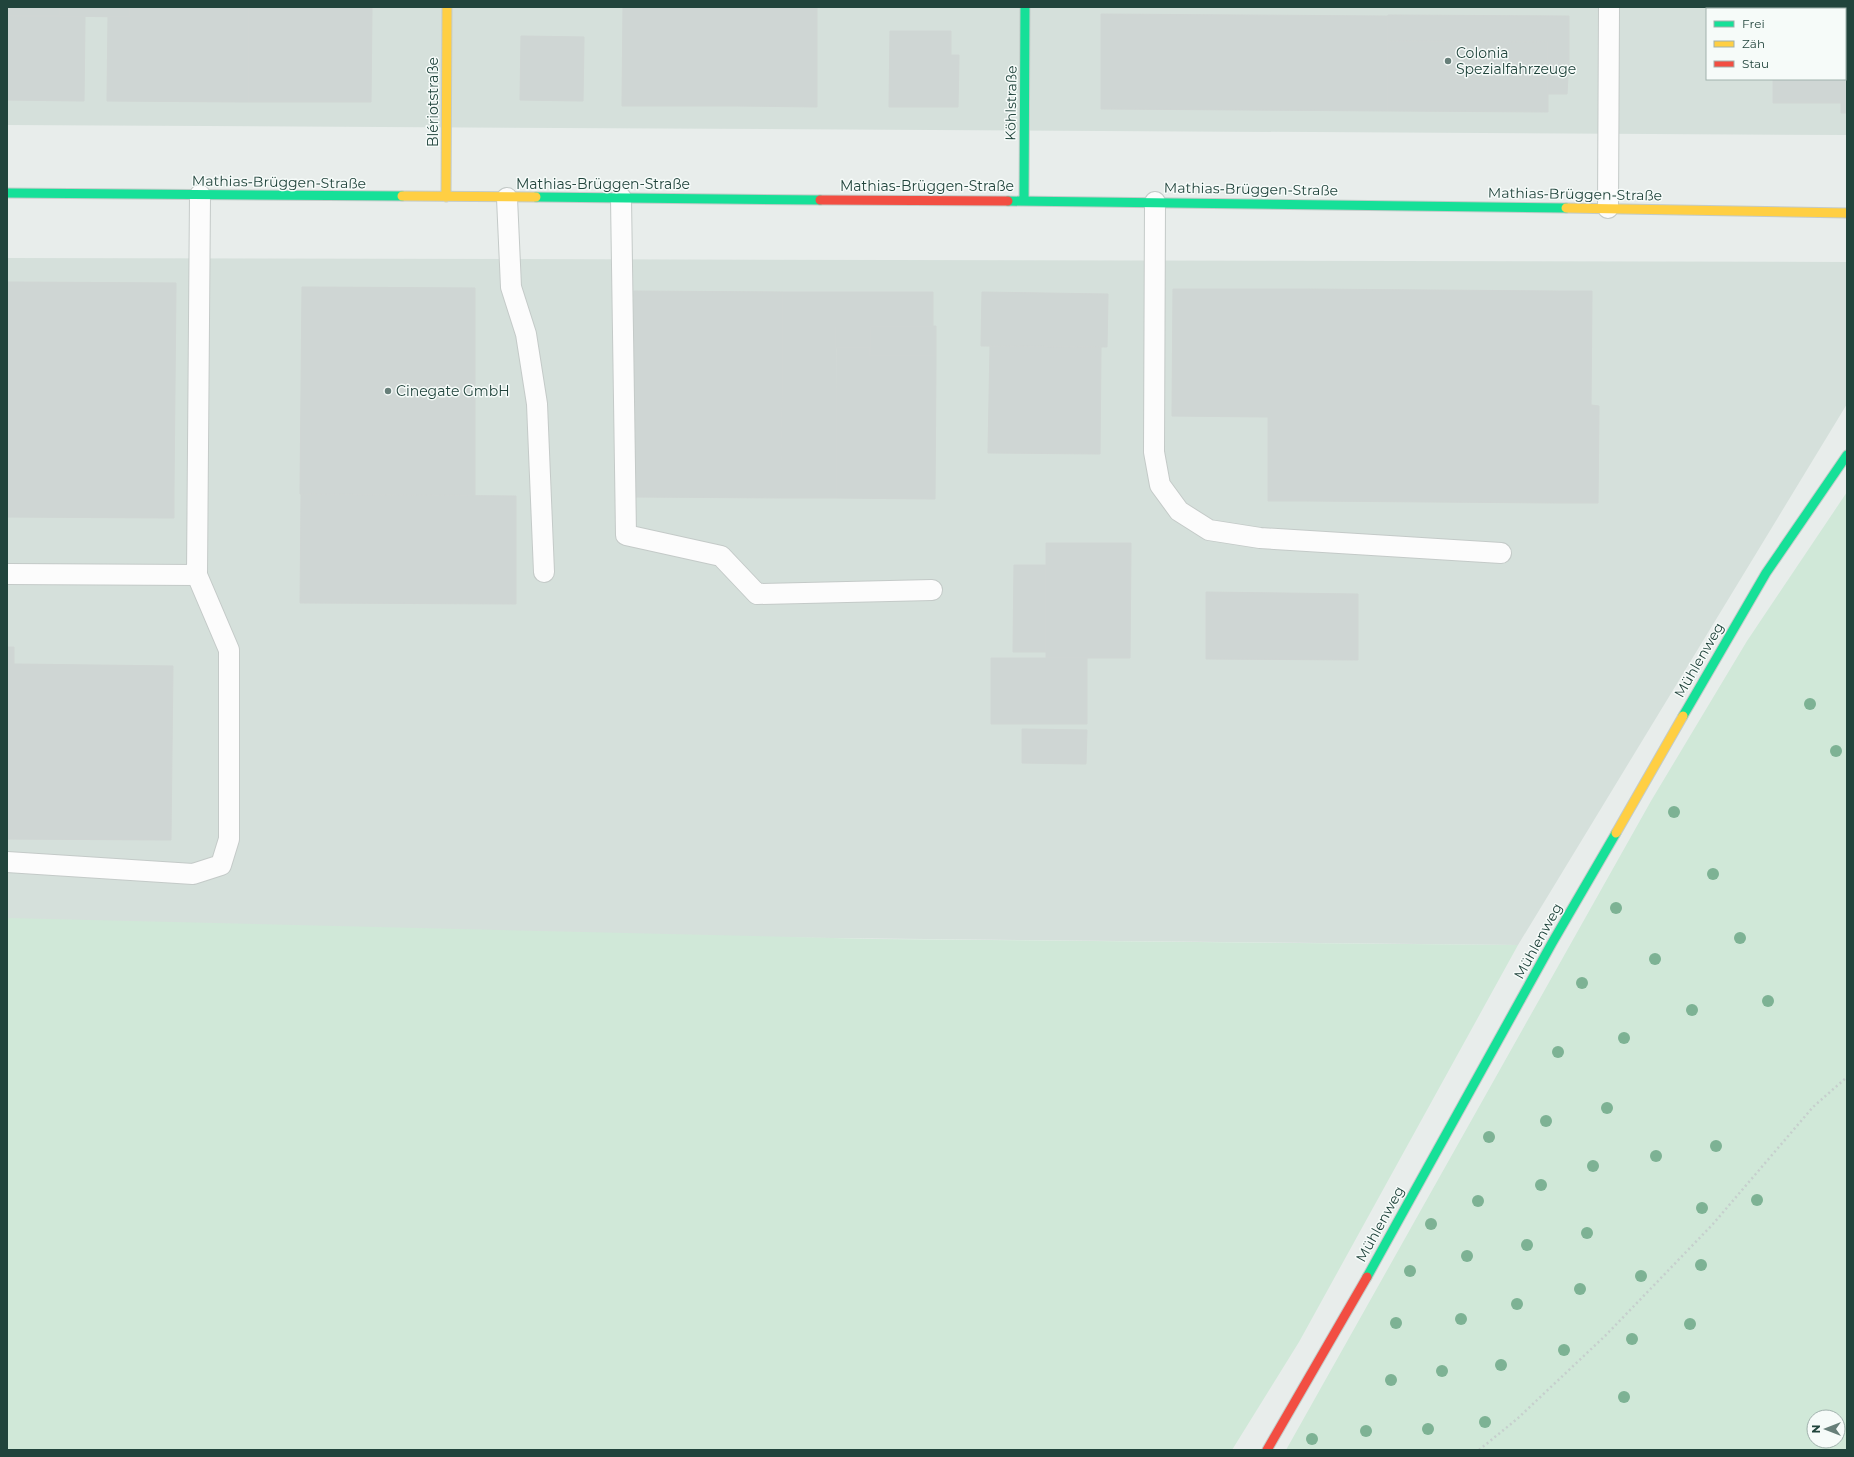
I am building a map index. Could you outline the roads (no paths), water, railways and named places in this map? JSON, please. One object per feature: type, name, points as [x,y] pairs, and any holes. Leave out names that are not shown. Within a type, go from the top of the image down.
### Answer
[{"type":"street","name":"Blériotstraße","points":[[446,197],[447,7]]},
{"type":"street","name":"Köhlstraße","points":[[1024,200],[1026,7]]},
{"type":"street","name":"Mathias-Brüggen-Straße","points":[[7,193],[507,198],[1024,200],[1608,208],[1847,213]]},
{"type":"street","name":"Mühlenweg","points":[[1267,1450],[1351,1305],[1552,943],[1766,573],[1847,455]]},
{"type":"lane","points":[[1608,208],[1609,7]]},
{"type":"lane","points":[[7,862],[193,874],[221,865],[228,839],[228,650],[197,575],[200,195]]},
{"type":"lane","points":[[507,198],[511,287],[526,334],[537,404],[544,572]]},
{"type":"lane","points":[[622,198],[626,535],[721,556],[757,594],[932,590]]},
{"type":"lane","points":[[1155,202],[1154,452],[1160,485],[1179,511],[1209,530],[1260,538],[1501,553]]},
{"type":"lane","points":[[7,574],[197,575]]},
{"type":"place","name":"Colonia Spezialfahrzeuge","points":[[1448,61]]},
{"type":"place","name":"Cinegate GmbH","points":[[388,391]]}]
